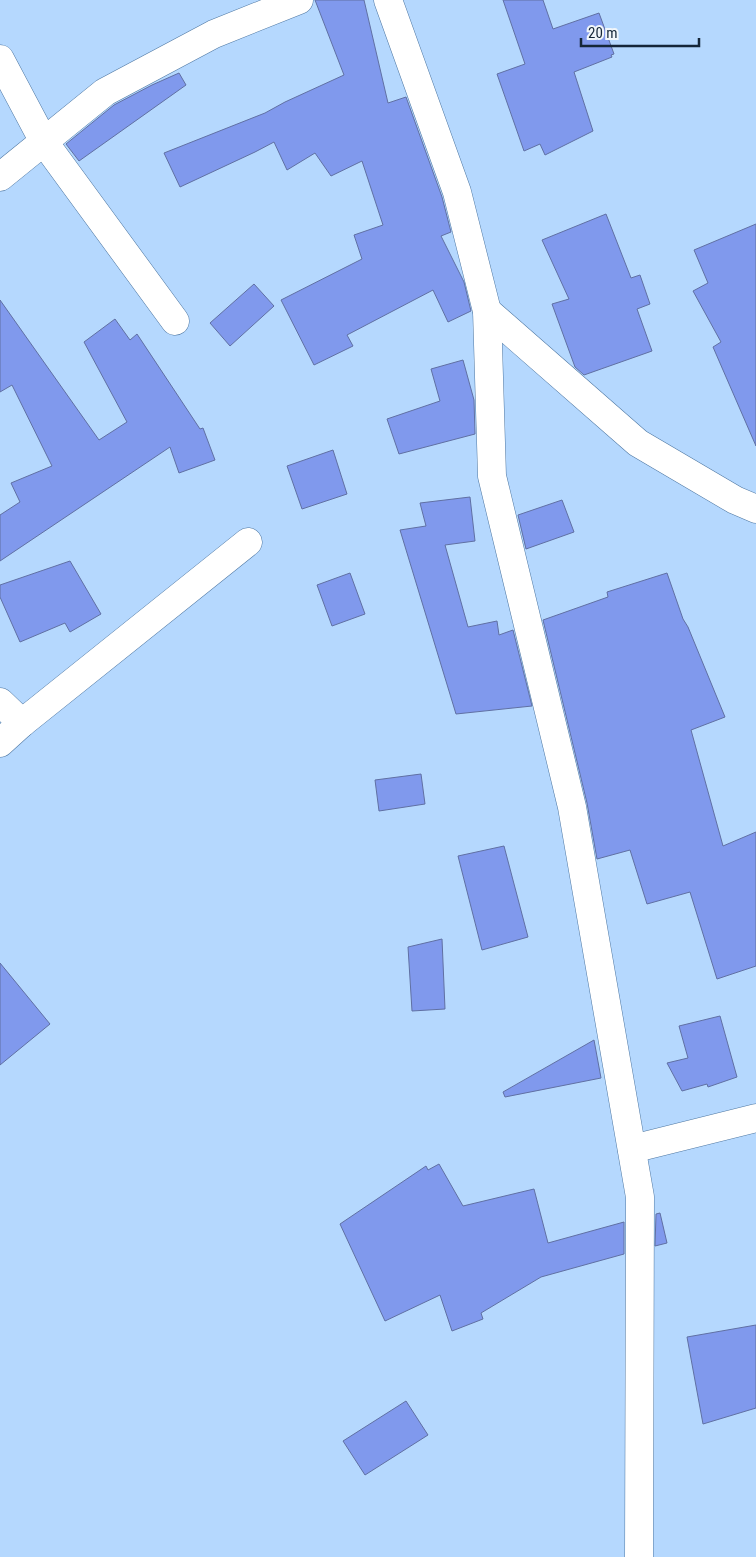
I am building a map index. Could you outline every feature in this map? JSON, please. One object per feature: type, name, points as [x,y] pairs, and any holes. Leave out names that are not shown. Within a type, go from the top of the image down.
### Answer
[{"type":"street","points":[[0,177],[105,92],[214,34],[299,0]]},
{"type":"street","points":[[388,0],[458,192],[487,311],[492,476],[572,807],[640,1197],[639,1557]]},
{"type":"street","points":[[0,59],[44,142],[175,321]]},
{"type":"street","points":[[487,311],[638,443],[735,500],[756,509]]},
{"type":"street","points":[[0,743],[22,723],[248,542]]},
{"type":"street","points":[[0,702],[22,723]]},
{"type":"street","points":[[632,1149],[756,1118]]},
{"type":"building","points":[[315,0],[364,0],[388,103],[406,97],[442,197],[451,232],[441,236],[464,282],[471,311],[448,322],[433,290],[347,335],[353,346],[314,365],[281,300],[362,259],[354,235],[383,225],[362,161],[331,176],[315,153],[287,170],[274,142],[180,187],[164,153],[265,113],[344,75]]},
{"type":"building","points":[[503,0],[543,0],[553,29],[599,13],[614,54],[611,55],[612,57],[574,72],[593,131],[545,155],[540,144],[524,151],[497,74],[525,64]]},
{"type":"building","points":[[179,73],[186,85],[79,161],[66,144],[114,105]]},
{"type":"building","points":[[606,214],[631,278],[640,275],[650,304],[637,309],[652,351],[584,375],[575,367],[552,304],[569,299],[542,240]]},
{"type":"building","points":[[756,224],[756,446],[713,347],[721,342],[693,291],[708,283],[694,250]]},
{"type":"building","points":[[254,284],[274,306],[230,346],[210,323]]},
{"type":"building","points":[[0,300],[99,440],[127,422],[84,342],[115,319],[130,340],[137,334],[200,429],[203,428],[215,460],[179,473],[170,447],[0,561],[0,515],[20,502],[11,483],[52,466],[12,385],[0,392]]},
{"type":"building","points":[[463,360],[474,400],[475,434],[399,454],[387,419],[440,401],[431,369]]},
{"type":"building","points":[[333,450],[347,494],[302,509],[287,466]]},
{"type":"building","points":[[470,497],[475,541],[445,545],[468,627],[497,621],[499,635],[513,630],[532,706],[456,714],[400,530],[426,526],[420,503]]},
{"type":"building","points":[[562,500],[574,532],[526,549],[518,515]]},
{"type":"building","points":[[70,561],[101,614],[70,632],[65,623],[20,642],[0,597],[0,585]]},
{"type":"building","points":[[350,573],[365,614],[332,626],[317,585]]},
{"type":"building","points":[[667,573],[683,619],[725,717],[691,730],[723,846],[756,832],[756,966],[717,979],[690,892],[647,904],[630,850],[597,859],[587,803],[543,620],[608,597],[607,592]]},
{"type":"building","points":[[421,774],[425,804],[379,811],[375,780]]},
{"type":"building","points":[[504,846],[528,937],[482,950],[458,856]]},
{"type":"building","points":[[442,939],[445,1009],[412,1011],[408,947]]},
{"type":"building","points":[[0,963],[50,1024],[0,1065]]},
{"type":"building","points":[[720,1016],[737,1077],[708,1087],[707,1084],[682,1091],[667,1063],[688,1058],[679,1026]]},
{"type":"building","points":[[594,1040],[601,1078],[505,1097],[503,1092]]},
{"type":"building","points":[[439,1164],[463,1206],[534,1189],[548,1243],[624,1222],[624,1254],[541,1277],[481,1313],[483,1319],[452,1331],[440,1295],[385,1321],[340,1224],[426,1166],[428,1170]]},
{"type":"building","points":[[660,1213],[667,1243],[655,1246],[656,1214]]},
{"type":"building","points":[[756,1325],[756,1408],[703,1424],[687,1337]]},
{"type":"building","points":[[406,1401],[428,1435],[365,1475],[343,1441]]}]
